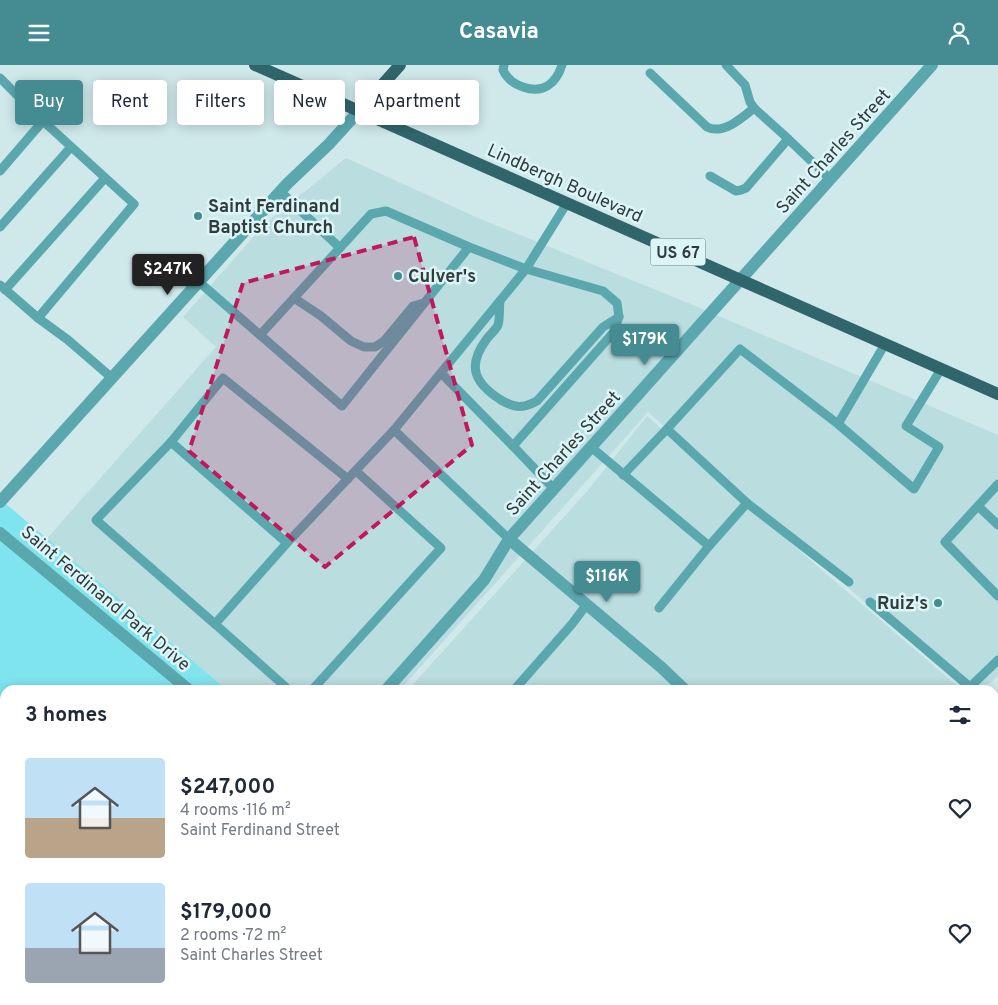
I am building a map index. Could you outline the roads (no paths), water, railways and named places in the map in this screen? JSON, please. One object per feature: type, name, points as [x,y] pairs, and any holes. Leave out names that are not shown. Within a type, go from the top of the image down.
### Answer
[{"type":"main road","name":"Lindbergh Boulevard","points":[[255,65],[355,110]]},
{"type":"main road","points":[[386,80],[400,65]]},
{"type":"main road","name":"Lindbergh Boulevard","points":[[390,125],[998,394]]},
{"type":"street","name":"Saint Charles Street","points":[[390,685],[484,579],[509,539],[932,65]]},
{"type":"street","points":[[0,502],[280,191],[355,114]]},
{"type":"street","name":"Saint Ferdinand Park Drive","points":[[0,533],[183,685]]},
{"type":"street","points":[[509,539],[662,667],[680,685]]},
{"type":"lane","points":[[504,65],[503,70],[506,77],[515,84],[534,90],[545,88],[554,81],[560,73],[562,65]]},
{"type":"lane","points":[[726,65],[744,85],[754,108],[830,179]]},
{"type":"lane","points":[[650,73],[707,127],[713,130],[731,125],[754,108]]},
{"type":"lane","points":[[0,77],[15,92]]},
{"type":"lane","points":[[0,171],[40,125]]},
{"type":"lane","points":[[38,318],[134,204],[47,125]]},
{"type":"lane","points":[[710,176],[736,191],[746,188],[788,139]]},
{"type":"lane","points":[[0,227],[71,147]]},
{"type":"lane","points":[[104,177],[2,287],[112,378]]},
{"type":"lane","points":[[280,191],[340,249]]},
{"type":"lane","points":[[215,624],[287,543],[394,430],[526,269],[567,203]]},
{"type":"lane","points":[[260,335],[371,214],[386,211],[526,269],[603,291],[617,303],[620,317],[612,333],[513,446]]},
{"type":"lane","points":[[198,282],[342,406],[469,247]]},
{"type":"lane","points":[[294,298],[321,316],[351,341],[364,347],[375,347],[384,341],[413,306],[425,303]]},
{"type":"lane","points":[[500,301],[498,325],[478,352],[475,364],[476,376],[498,398],[519,407],[528,406],[537,401],[603,327],[620,317]]},
{"type":"lane","points":[[838,424],[885,344]]},
{"type":"lane","points":[[623,475],[740,349],[838,424],[914,489],[939,447],[906,426],[941,369]]},
{"type":"lane","points":[[441,373],[554,489]]},
{"type":"lane","points":[[283,685],[96,520],[171,442],[223,378],[348,479]]},
{"type":"lane","points":[[667,429],[747,503],[849,582]]},
{"type":"lane","points":[[394,430],[509,539]]},
{"type":"lane","points":[[171,442],[287,543]]},
{"type":"lane","points":[[591,447],[709,546]]},
{"type":"lane","points":[[317,685],[441,548],[356,471]]},
{"type":"lane","points":[[998,484],[945,542],[998,596]]},
{"type":"lane","points":[[659,608],[709,546],[747,503]]},
{"type":"lane","points":[[978,506],[998,525]]},
{"type":"lane","points":[[870,602],[963,685]]},
{"type":"lane","points":[[518,685],[587,604]]},
{"type":"lane","points":[[972,685],[998,660]]},
{"type":"place","name":"Saint Ferdinand Baptist Church","points":[[198,216]]},
{"type":"place","name":"Culver's","points":[[398,276]]},
{"type":"place","name":"Ruiz's","points":[[938,603]]}]
